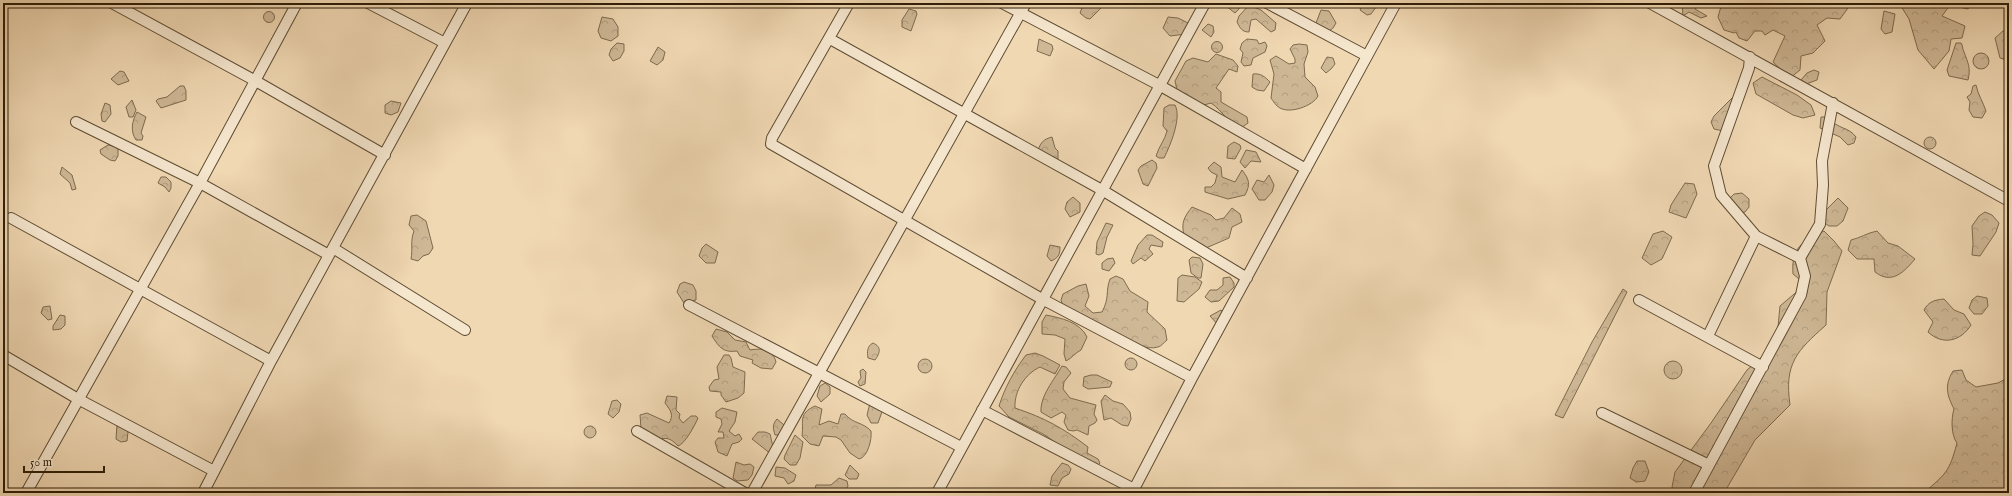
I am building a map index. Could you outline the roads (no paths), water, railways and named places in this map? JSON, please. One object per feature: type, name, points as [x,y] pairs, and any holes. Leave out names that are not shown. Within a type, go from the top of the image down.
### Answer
[{"type":"street","points":[[112,3],[254,80],[385,155]]},
{"type":"street","points":[[26,493],[200,183],[254,80],[297,3]]},
{"type":"street","points":[[368,3],[445,43]]},
{"type":"street","points":[[202,493],[271,361],[467,3]]},
{"type":"street","points":[[849,3],[830,39],[772,138],[771,144],[1042,298],[1192,378]]},
{"type":"street","points":[[1002,3],[1159,86],[1306,169]]},
{"type":"street","points":[[752,493],[906,221],[964,112],[1026,3]]},
{"type":"street","points":[[937,493],[1042,298],[1205,3]]},
{"type":"street","points":[[1267,3],[1367,56]]},
{"type":"street","points":[[982,410],[1133,491],[1192,378],[1396,3]]},
{"type":"street","points":[[1650,3],[2009,201]]},
{"type":"street","points":[[830,39],[964,112],[1102,190],[1247,278]]},
{"type":"street","points":[[1750,57],[1749,68],[1714,166],[1720,195],[1756,236],[1800,258]]},
{"type":"street","points":[[1694,493],[1801,295],[1805,276],[1800,258],[1820,224],[1823,185],[1822,161],[1832,103]]},
{"type":"street","points":[[76,122],[200,183],[331,251],[464,330]]},
{"type":"street","points":[[10,218],[271,361]]},
{"type":"street","points":[[1708,336],[1756,236]]},
{"type":"street","points":[[1639,300],[1763,367]]},
{"type":"street","points":[[689,305],[820,372],[961,447]]},
{"type":"street","points":[[3,356],[78,399],[214,471]]},
{"type":"street","points":[[1602,413],[1709,465]]},
{"type":"street","points":[[637,431],[745,493]]}]
